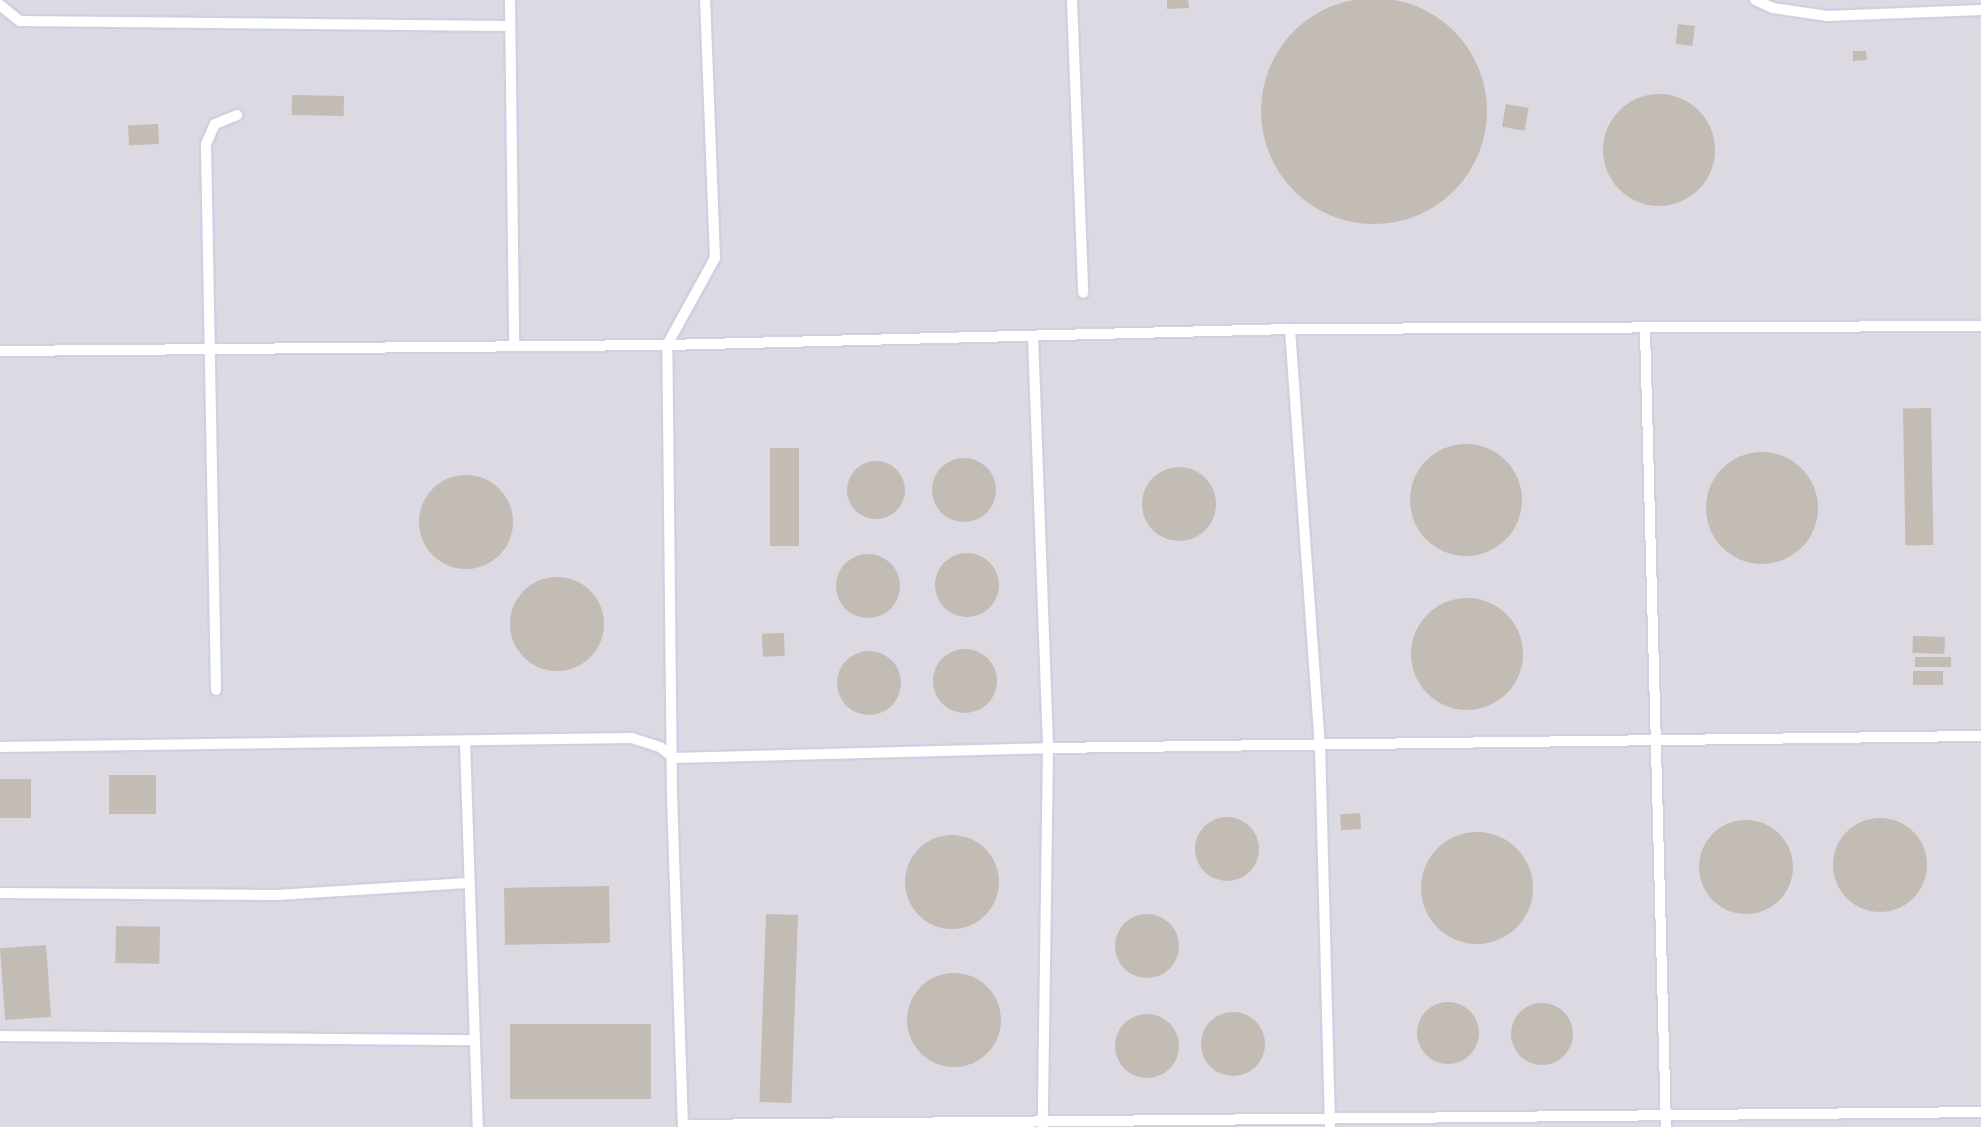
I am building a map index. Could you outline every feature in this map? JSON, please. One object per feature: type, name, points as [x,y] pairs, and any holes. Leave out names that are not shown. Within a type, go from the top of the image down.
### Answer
[{"type":"lane","points":[[510,0],[514,345]]},
{"type":"lane","points":[[705,0],[715,258],[667,345],[683,1126],[1666,1123],[1981,1112]]},
{"type":"lane","points":[[1072,0],[1083,293]]},
{"type":"lane","points":[[1755,0],[1773,8],[1827,16],[1981,10]]},
{"type":"lane","points":[[0,5],[20,21],[510,26]]},
{"type":"lane","points":[[216,690],[206,144],[215,124],[237,115]]},
{"type":"lane","points":[[0,351],[667,345],[1290,329],[1645,330],[1981,326]]},
{"type":"lane","points":[[1290,329],[1320,744],[1330,1124]]},
{"type":"lane","points":[[1645,330],[1666,1123]]},
{"type":"lane","points":[[1033,336],[1048,748],[1043,1125]]},
{"type":"lane","points":[[0,747],[632,738],[660,747],[674,758],[1048,748],[1656,743],[1981,736]]},
{"type":"lane","points":[[465,742],[478,1127]]},
{"type":"lane","points":[[0,893],[277,895],[468,883]]},
{"type":"lane","points":[[0,1036],[473,1040]]},
{"type":"shaded area","points":[[0,0],[1981,0],[1981,1127],[0,1127]]},
{"type":"building","points":[[1374,-2],[1396,0],[1417,7],[1437,17],[1454,31],[1468,48],[1478,68],[1485,89],[1485,133],[1478,154],[1468,174],[1454,191],[1437,205],[1417,215],[1396,222],[1374,224],[1352,222],[1331,215],[1311,205],[1294,191],[1280,174],[1270,154],[1263,133],[1261,111],[1263,89],[1270,68],[1280,48],[1294,31],[1311,17],[1331,7],[1352,0]]},
{"type":"building","points":[[1167,0],[1188,0],[1189,8],[1167,9]]},
{"type":"building","points":[[1678,24],[1695,26],[1692,46],[1676,44]]},
{"type":"building","points":[[1853,51],[1866,51],[1867,60],[1853,61]]},
{"type":"building","points":[[1659,94],[1681,98],[1699,110],[1711,128],[1715,150],[1711,172],[1699,190],[1681,202],[1659,206],[1637,202],[1619,190],[1607,172],[1603,150],[1607,128],[1619,110],[1637,98]]},
{"type":"building","points":[[292,95],[344,96],[344,116],[292,115]]},
{"type":"building","points":[[1506,104],[1529,108],[1525,131],[1502,127]]},
{"type":"building","points":[[158,124],[159,144],[129,146],[128,126]]},
{"type":"building","points":[[1903,408],[1931,408],[1933,545],[1905,545]]},
{"type":"building","points":[[1466,444],[1488,448],[1506,460],[1518,478],[1522,500],[1518,522],[1506,540],[1488,552],[1466,556],[1444,552],[1426,540],[1414,522],[1410,500],[1414,478],[1426,460],[1444,448]]},
{"type":"building","points":[[770,448],[799,448],[799,546],[770,546]]},
{"type":"building","points":[[1762,452],[1784,456],[1802,468],[1814,486],[1818,508],[1814,530],[1802,548],[1784,560],[1762,564],[1740,560],[1722,548],[1710,530],[1706,508],[1710,486],[1722,468],[1740,456]]},
{"type":"building","points":[[958,458],[970,458],[987,467],[994,478],[994,502],[987,513],[970,522],[958,522],[946,517],[937,508],[932,496],[932,484],[937,472],[946,463]]},
{"type":"building","points":[[876,461],[896,470],[905,490],[896,510],[876,519],[856,510],[847,490],[856,470]]},
{"type":"building","points":[[1179,467],[1200,473],[1210,483],[1216,504],[1210,525],[1200,535],[1179,541],[1158,535],[1148,525],[1142,504],[1148,483],[1158,473]]},
{"type":"building","points":[[466,475],[484,479],[499,489],[509,504],[513,522],[509,540],[499,555],[484,565],[466,569],[448,565],[433,555],[423,540],[419,522],[423,504],[433,489],[448,479]]},
{"type":"building","points":[[961,553],[973,553],[990,562],[997,573],[997,597],[990,608],[973,617],[961,617],[949,612],[940,603],[935,591],[935,579],[940,567],[949,558]]},
{"type":"building","points":[[862,554],[874,554],[891,563],[898,574],[898,598],[891,609],[874,618],[862,618],[850,613],[841,604],[836,592],[836,580],[841,568],[850,559]]},
{"type":"building","points":[[557,577],[575,581],[590,591],[600,606],[604,624],[600,642],[590,657],[575,667],[557,671],[539,667],[524,657],[514,642],[510,624],[514,606],[524,591],[539,581]]},
{"type":"building","points":[[1467,598],[1489,602],[1507,614],[1519,632],[1523,654],[1519,676],[1507,694],[1489,706],[1467,710],[1445,706],[1427,694],[1415,676],[1411,654],[1415,632],[1427,614],[1445,602]]},
{"type":"building","points":[[784,633],[785,656],[763,657],[762,634]]},
{"type":"building","points":[[1913,636],[1945,637],[1944,654],[1912,653]]},
{"type":"building","points":[[959,649],[971,649],[988,658],[995,669],[995,693],[988,704],[971,713],[959,713],[947,708],[938,699],[933,687],[933,675],[938,663],[947,654]]},
{"type":"building","points":[[863,651],[875,651],[892,660],[899,671],[899,695],[892,706],[875,715],[863,715],[851,710],[842,701],[837,689],[837,677],[842,665],[851,656]]},
{"type":"building","points":[[1915,657],[1951,657],[1951,667],[1915,667]]},
{"type":"building","points":[[1913,671],[1943,671],[1943,685],[1913,685]]},
{"type":"building","points":[[109,775],[156,775],[156,814],[109,814]]},
{"type":"building","points":[[0,779],[31,779],[31,818],[0,818]]},
{"type":"building","points":[[1360,813],[1361,829],[1341,830],[1340,814]]},
{"type":"building","points":[[1221,817],[1233,817],[1250,826],[1257,837],[1257,861],[1250,872],[1233,881],[1221,881],[1209,876],[1200,867],[1195,855],[1195,843],[1200,831],[1209,822]]},
{"type":"building","points":[[1880,818],[1898,822],[1913,832],[1923,847],[1927,865],[1923,883],[1913,898],[1898,908],[1880,912],[1862,908],[1847,898],[1837,883],[1833,865],[1837,847],[1847,832],[1862,822]]},
{"type":"building","points":[[1746,820],[1764,824],[1779,834],[1789,849],[1793,867],[1789,885],[1779,900],[1764,910],[1746,914],[1728,910],[1713,900],[1703,885],[1699,867],[1703,849],[1713,834],[1728,824]]},
{"type":"building","points":[[1477,832],[1499,836],[1517,848],[1529,866],[1533,888],[1529,910],[1517,928],[1499,940],[1477,944],[1455,940],[1437,928],[1425,910],[1421,888],[1425,866],[1437,848],[1455,836]]},
{"type":"building","points":[[952,835],[970,839],[985,849],[995,864],[999,882],[995,900],[985,915],[970,925],[952,929],[934,925],[919,915],[909,900],[905,882],[909,864],[919,849],[934,839]]},
{"type":"building","points":[[609,886],[610,943],[505,945],[504,888]]},
{"type":"building","points":[[766,914],[798,915],[791,1103],[759,1102]]},
{"type":"building","points":[[1141,914],[1153,914],[1170,923],[1177,934],[1177,958],[1170,969],[1153,978],[1141,978],[1129,973],[1120,964],[1115,952],[1115,940],[1120,928],[1129,919]]},
{"type":"building","points":[[116,926],[160,927],[159,964],[115,963]]},
{"type":"building","points":[[46,945],[51,1017],[5,1020],[0,948]]},
{"type":"building","points":[[954,973],[972,977],[987,987],[997,1002],[1001,1020],[997,1038],[987,1053],[972,1063],[954,1067],[936,1063],[921,1053],[911,1038],[907,1020],[911,1002],[921,987],[936,977]]},
{"type":"building","points":[[1448,1002],[1460,1004],[1470,1011],[1477,1021],[1477,1045],[1470,1055],[1460,1062],[1448,1064],[1436,1062],[1426,1055],[1419,1045],[1417,1033],[1419,1021],[1426,1011],[1436,1004]]},
{"type":"building","points":[[1542,1003],[1564,1012],[1573,1034],[1564,1056],[1542,1065],[1520,1056],[1511,1034],[1520,1012]]},
{"type":"building","points":[[1227,1012],[1239,1012],[1256,1021],[1263,1032],[1263,1056],[1256,1067],[1239,1076],[1227,1076],[1215,1071],[1206,1062],[1201,1050],[1201,1038],[1206,1026],[1215,1017]]},
{"type":"building","points":[[1141,1014],[1153,1014],[1170,1023],[1177,1034],[1177,1058],[1170,1069],[1153,1078],[1141,1078],[1129,1073],[1120,1064],[1115,1052],[1115,1040],[1120,1028],[1129,1019]]},
{"type":"building","points":[[510,1024],[651,1024],[651,1099],[510,1099]]}]
